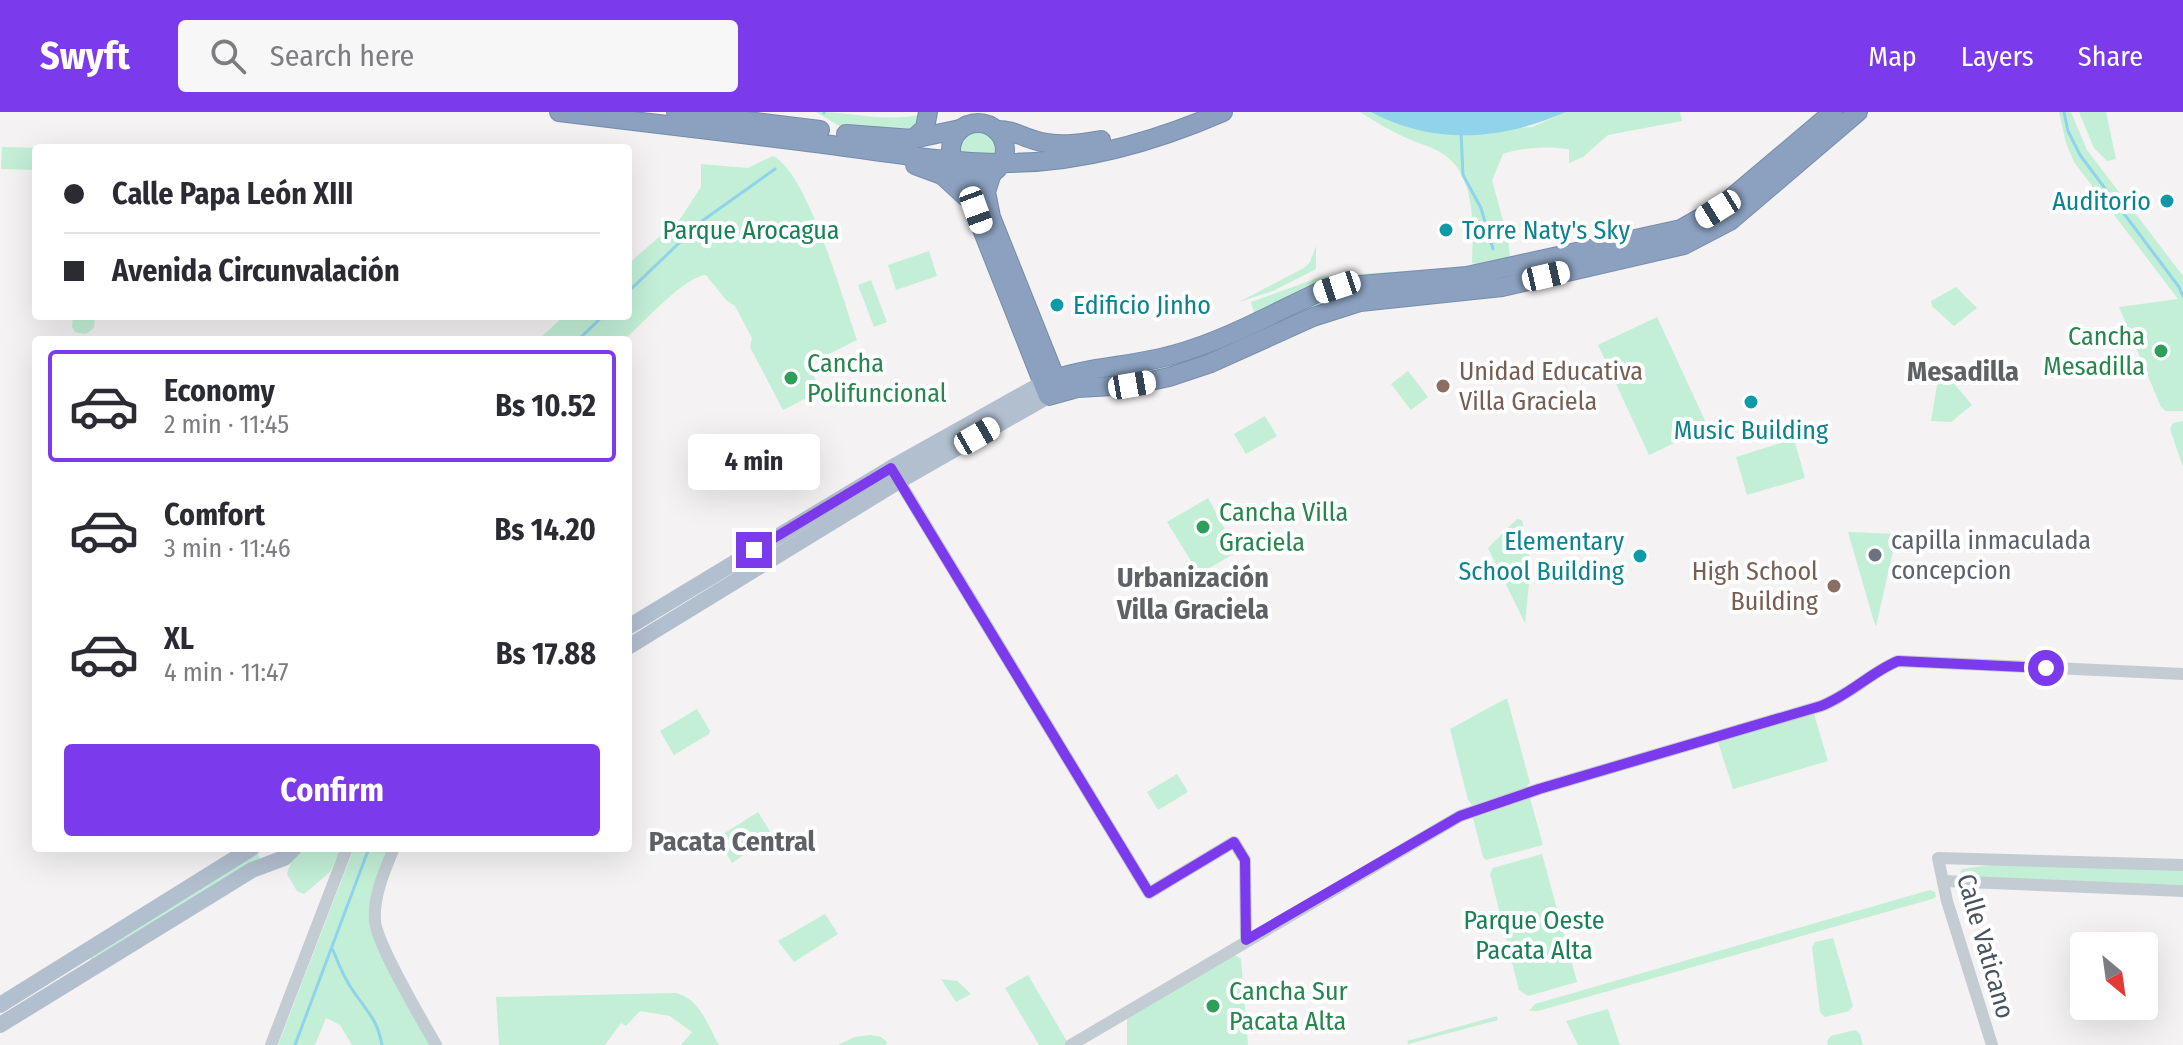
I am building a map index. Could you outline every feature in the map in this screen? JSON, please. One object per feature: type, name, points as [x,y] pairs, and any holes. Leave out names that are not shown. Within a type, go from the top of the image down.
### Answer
[{"type":"highway","points":[[559,112],[797,140],[956,165],[997,168],[1126,147],[1223,112]]},
{"type":"highway","points":[[676,112],[860,136],[913,139],[980,123],[1049,143],[1084,143],[1128,134],[1195,112]]},
{"type":"highway","points":[[913,139],[927,125],[928,112]]},
{"type":"highway","points":[[1052,387],[1085,370],[1149,361],[1202,346],[1319,292],[1337,287],[1467,276],[1681,229],[1723,205],[1833,112]]},
{"type":"highway","points":[[1052,387],[1132,385],[1169,377],[1211,363],[1313,317],[1349,305],[1502,287],[1684,245],[1730,221],[1858,112]]},
{"type":"highway","points":[[960,129],[951,144],[956,165],[1052,387]]},
{"type":"highway","points":[[996,130],[1005,148],[986,192],[991,217],[1052,387]]},
{"type":"highway","points":[[797,140],[824,152],[920,165],[934,170],[950,181],[975,208]]},
{"type":"main road","points":[[632,625],[1052,387]]},
{"type":"main road","points":[[632,644],[895,474]]},
{"type":"main road","points":[[0,1005],[246,852]]},
{"type":"main road","points":[[0,1025],[238,878],[267,854],[284,858],[289,852]]},
{"type":"street","points":[[895,474],[1149,893],[1234,842],[1245,860],[1246,940]]},
{"type":"street","points":[[1071,1045],[1460,816],[1552,785],[1821,706],[1898,661],[2183,674]]},
{"type":"street","points":[[271,1045],[345,852]]},
{"type":"street","points":[[392,852],[383,877],[374,922],[436,1045]]},
{"type":"street","name":"Calle Vaticano","points":[[1992,1045],[1947,901],[1938,858],[2183,865]]},
{"type":"street","points":[[1943,881],[2181,890]]},
{"type":"green space","points":[[816,112],[883,117],[923,114],[923,120],[907,132],[841,127]]},
{"type":"green space","points":[[1360,112],[1371,112],[1394,122],[1439,133],[1532,127],[1566,112],[1680,112],[1682,121],[1608,135],[1583,157],[1569,163],[1569,149],[1536,148],[1503,154],[1492,180],[1510,257],[1487,265],[1472,263],[1471,204],[1462,175],[1454,164],[1439,152],[1396,133]]},
{"type":"green space","points":[[2059,112],[2071,112],[2087,150],[2183,276],[2183,411],[2166,411],[2161,407],[2119,307],[2178,299],[2074,162]]},
{"type":"green space","points":[[2079,112],[2106,112],[2116,159],[2107,161],[2094,148]]},
{"type":"green space","points":[[982,131],[996,139],[1000,157],[955,155],[957,144],[963,137]]},
{"type":"green space","points":[[2,147],[32,148],[32,170],[1,169]]},
{"type":"green space","name":"Parque Arocagua","points":[[773,156],[786,167],[799,186],[823,239],[857,340],[809,364],[820,391],[783,410],[750,347],[752,338],[735,306],[726,300],[706,275],[687,283],[628,336],[542,336],[560,320],[632,320],[632,261],[680,219],[701,187],[701,164],[748,168]]},
{"type":"green space","points":[[1316,246],[1316,269],[1273,291],[1239,302],[1304,268]]},
{"type":"green space","points":[[929,251],[937,276],[896,290],[888,265]]},
{"type":"green space","points":[[1459,268],[1354,278],[1255,316],[1251,302],[1323,276]]},
{"type":"green space","points":[[871,280],[887,322],[874,327],[858,285]]},
{"type":"green space","points":[[1956,287],[1977,308],[1954,326],[1932,306],[1931,301]]},
{"type":"green space","points":[[1334,293],[1374,293],[1154,375],[1080,380]]},
{"type":"green space","points":[[1657,317],[1708,427],[1649,455],[1598,345]]},
{"type":"green space","points":[[73,320],[95,320],[94,328],[86,334],[75,332]]},
{"type":"green space","points":[[1940,367],[1972,405],[1951,422],[1931,421]]},
{"type":"green space","points":[[1408,371],[1428,397],[1411,410],[1391,384]]},
{"type":"green space","points":[[1265,416],[1277,436],[1246,454],[1234,434]]},
{"type":"green space","points":[[2183,421],[2183,467],[2170,429],[2173,423]]},
{"type":"green space","points":[[1794,439],[1805,478],[1747,495],[1736,457]]},
{"type":"green space","points":[[1208,498],[1237,552],[1199,574],[1167,522]]},
{"type":"green space","points":[[1517,519],[1522,520],[1531,564],[1525,623],[1488,548]]},
{"type":"green space","points":[[1848,532],[1897,534],[1876,626],[1875,625]]},
{"type":"green space","points":[[1507,698],[1530,783],[1525,788],[1472,805],[1468,800],[1450,729]]},
{"type":"green space","points":[[697,709],[709,734],[674,755],[660,731]]},
{"type":"green space","points":[[1814,714],[1828,761],[1733,789],[1718,742]]},
{"type":"green space","points":[[1177,774],[1188,792],[1158,810],[1147,792]]},
{"type":"green space","name":"Parque Oeste Pacata Alta","points":[[1530,798],[1543,845],[1486,860],[1473,818]]},
{"type":"green space","points":[[758,812],[772,835],[732,863],[717,838]]},
{"type":"green space","points":[[257,852],[261,860],[91,961],[89,956]]},
{"type":"green space","points":[[299,852],[340,852],[330,872],[304,894],[297,891],[287,874]]},
{"type":"green space","points":[[352,852],[387,852],[369,920],[430,1045],[352,1045],[340,1025],[326,1018],[315,1045],[278,1045]]},
{"type":"green space","name":"Parque Oeste Pacata Alta","points":[[1542,854],[1577,982],[1528,996],[1519,990],[1490,874],[1493,868]]},
{"type":"green space","points":[[1989,865],[2183,869],[2183,885],[1967,878],[1960,872],[1962,869]]},
{"type":"green space","points":[[1930,890],[1935,892],[1936,897],[1538,1011],[1529,1011],[1535,1004]]},
{"type":"green space","points":[[825,914],[838,934],[794,962],[778,941]]},
{"type":"green space","points":[[1833,938],[1853,1006],[1849,1011],[1825,1017],[1820,1012],[1812,947],[1815,942]]},
{"type":"green space","points":[[1235,955],[1241,959],[1248,1045],[1127,1045],[1127,1018]]},
{"type":"green space","points":[[1028,975],[1068,1043],[1065,1045],[1039,1045],[1005,988]]},
{"type":"green space","points":[[941,979],[957,981],[971,994],[956,1002]]},
{"type":"green space","points":[[675,993],[697,1006],[719,1045],[681,1045],[692,1032],[670,1016],[640,1011],[626,1026],[621,1023],[605,1045],[499,1045],[496,997]]},
{"type":"green space","points":[[1608,1009],[1620,1045],[1578,1045],[1566,1021]]},
{"type":"green space","points":[[1497,1016],[1498,1020],[1408,1044],[1407,1041]]},
{"type":"green space","points":[[1855,1030],[1860,1034],[1863,1045],[1828,1045],[1831,1036]]},
{"type":"green space","points":[[855,1037],[881,1037],[887,1042],[886,1045],[838,1045]]},
{"type":"water","points":[[1371,112],[1566,112],[1518,129],[1468,135],[1419,130]]},
{"type":"waterway","points":[[2064,112],[2068,131],[2080,155],[2183,296]]},
{"type":"waterway","points":[[1461,132],[1463,175],[1481,208],[1493,249]]},
{"type":"waterway","points":[[632,288],[702,221],[775,169]]},
{"type":"waterway","points":[[582,336],[599,320]]},
{"type":"waterway","points":[[295,1045],[367,852]]},
{"type":"waterway","points":[[333,950],[349,985],[375,1023],[382,1045]]},
{"type":"place","name":"Auditorio","points":[[2167,201]]},
{"type":"place","name":"Torre Naty's Sky","points":[[1446,230]]},
{"type":"place","name":"Edificio Jinho","points":[[1057,305]]},
{"type":"place","name":"Cancha Mesadilla","points":[[2161,351]]},
{"type":"place","name":"Cancha Polifuncional","points":[[791,378]]},
{"type":"place","name":"Unidad Educativa Villa Graciela","points":[[1443,386]]},
{"type":"place","name":"Music Building","points":[[1751,402]]},
{"type":"place","name":"Cancha Villa Graciela","points":[[1203,527]]},
{"type":"place","name":"capilla inmaculada concepcion","points":[[1875,555]]},
{"type":"place","name":"Elementary School Building","points":[[1640,556]]},
{"type":"place","name":"High School Building","points":[[1834,586]]},
{"type":"place","name":"Cancha Sur Pacata Alta","points":[[1213,1006]]},
{"type":"district","name":"Mesadilla","points":[[1963,371]]},
{"type":"district","name":"Urbanización Villa Graciela","points":[[1193,593]]},
{"type":"district","name":"Pacata Central","points":[[732,841]]},
{"type":"route","points":[[754,550],[891,468],[1149,893],[1234,842],[1245,860],[1246,940],[1460,816],[1616,765],[1821,706],[1898,661],[2046,668]]}]
